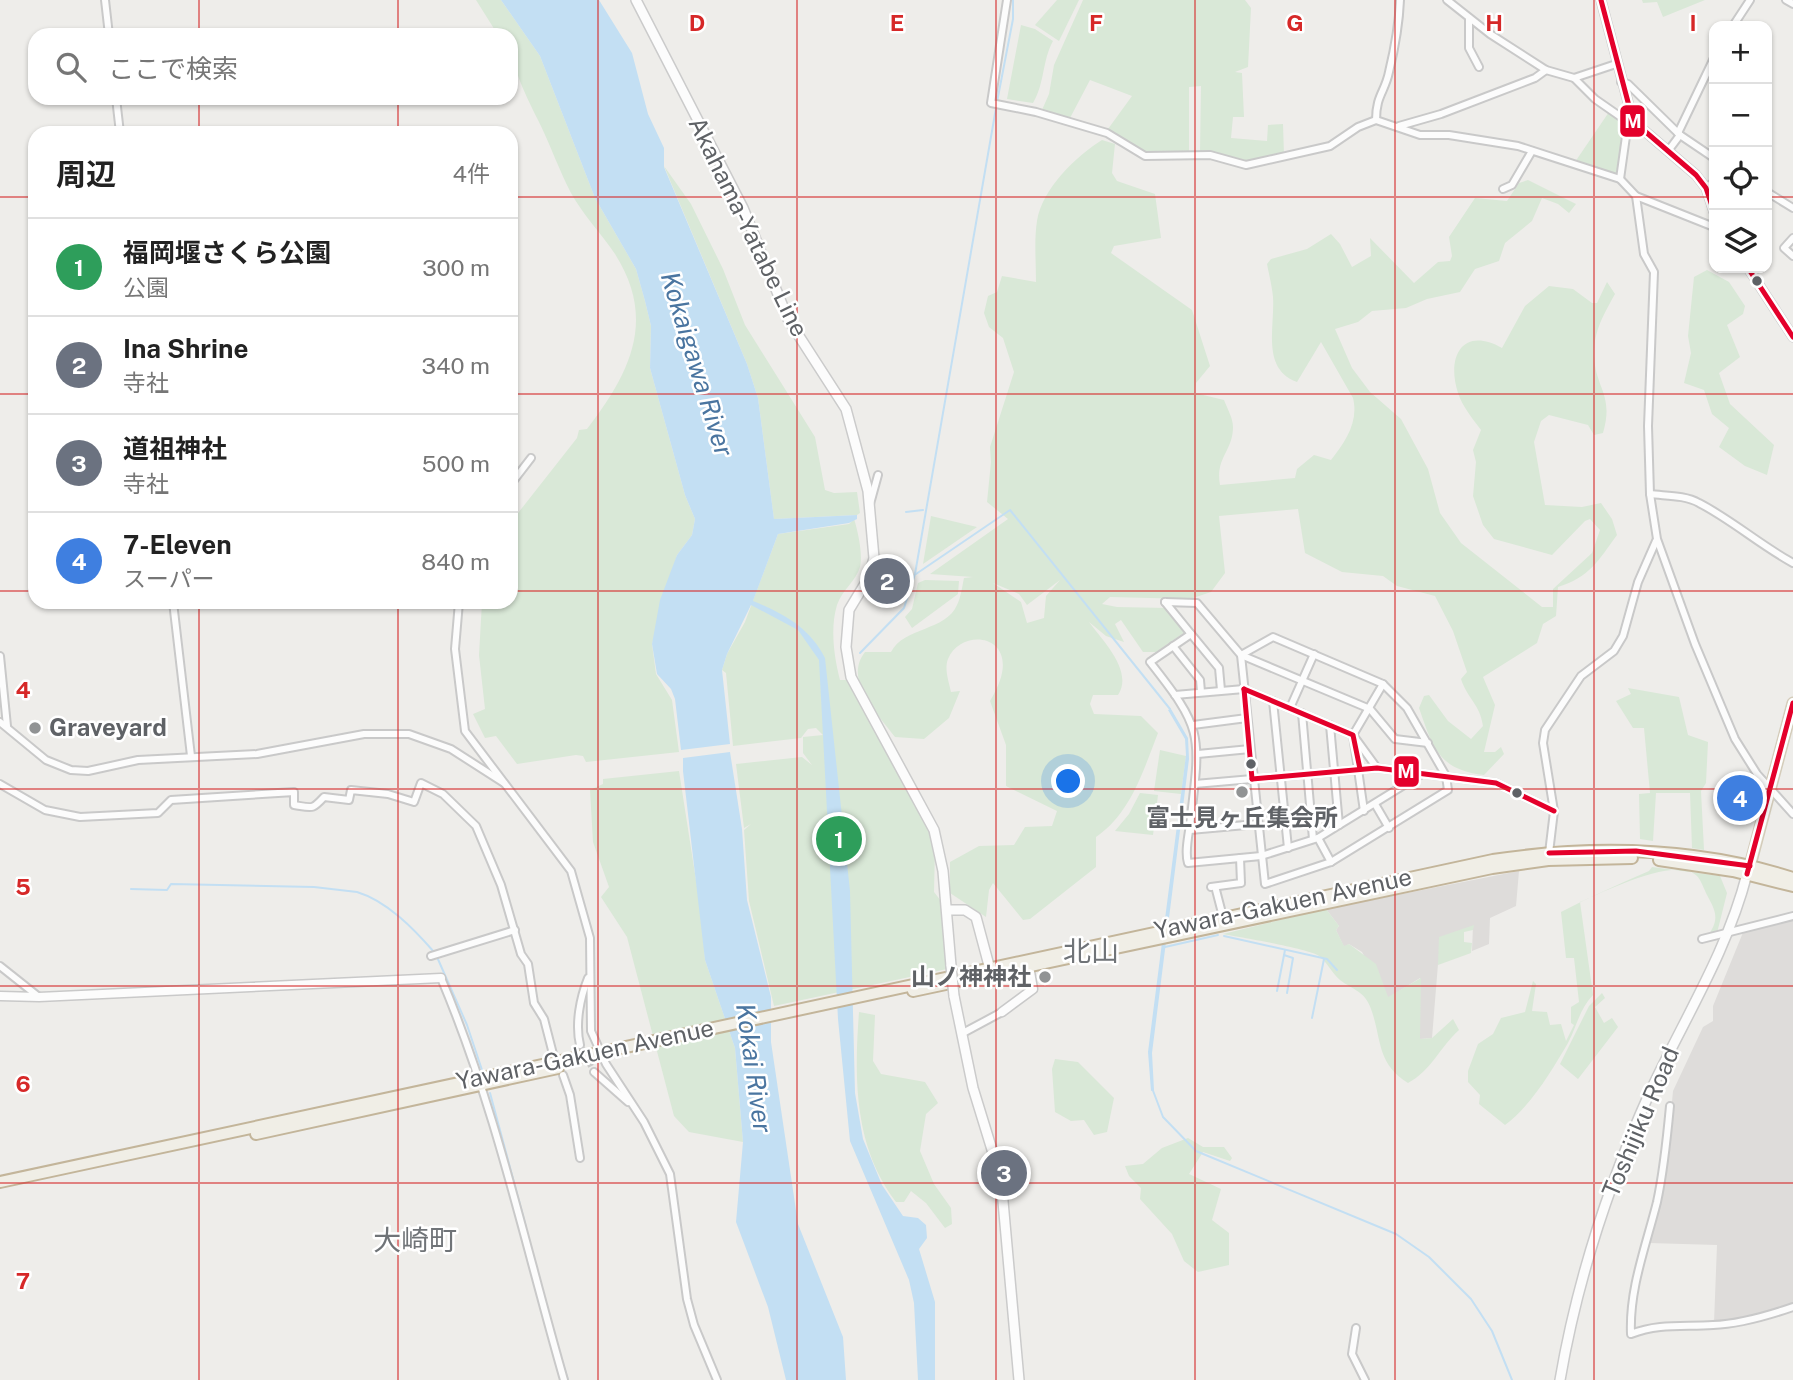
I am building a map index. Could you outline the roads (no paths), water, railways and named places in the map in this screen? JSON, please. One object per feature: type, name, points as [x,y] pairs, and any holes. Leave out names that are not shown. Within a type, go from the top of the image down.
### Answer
[{"type":"highway","name":"Yawara-Gakuen Avenue","points":[[0,1189],[1462,866],[1548,856],[1652,859],[1749,870]]},
{"type":"highway","name":"Yawara-Gakuen Avenue","points":[[990,970],[1029,966],[1548,856]]},
{"type":"highway","points":[[1749,870],[1793,878]]},
{"type":"highway","points":[[1749,870],[1793,886]]},
{"type":"highway","name":"Yawara-Gakuen Avenue","points":[[0,1182],[480,1082]]},
{"type":"main road","name":"Akahama-Yatabe Line","points":[[636,0],[743,208],[788,319],[846,409],[866,479],[874,558],[869,577],[852,600],[849,610],[848,664],[851,677],[934,830],[948,910],[954,996],[961,1034],[1001,1179],[1019,1380]]},
{"type":"main road","points":[[1749,870],[1793,703]]},
{"type":"main road","name":"Toshijiku Road","points":[[1560,1380],[1588,1262],[1623,1156],[1656,1080],[1702,992],[1749,870]]},
{"type":"main road","points":[[948,910],[965,910],[976,917],[990,970]]},
{"type":"street","points":[[105,0],[108,28]]},
{"type":"street","points":[[1007,0],[990,103],[1107,132],[1145,156],[1210,155],[1246,165],[1330,146],[1358,127],[1376,120],[1420,135],[1448,135],[1532,150],[1620,179],[1636,196],[1709,224]]},
{"type":"street","points":[[1376,120],[1378,95],[1385,85],[1391,53],[1399,35],[1400,0]]},
{"type":"street","points":[[1447,0],[1546,70],[1574,78],[1595,99],[1630,121],[1696,175],[1706,188],[1713,210]]},
{"type":"street","points":[[1601,0],[1630,121],[1620,179]]},
{"type":"street","points":[[1736,21],[1750,0]]},
{"type":"street","points":[[1786,0],[1793,4]]},
{"type":"street","points":[[1469,18],[1469,48],[1479,67]]},
{"type":"street","points":[[1574,78],[1616,64]]},
{"type":"street","points":[[1668,151],[1679,134],[1709,69]]},
{"type":"street","points":[[1399,126],[1441,114],[1535,78],[1546,70]]},
{"type":"street","points":[[1621,82],[1628,84],[1679,134],[1709,155]]},
{"type":"street","points":[[117,105],[119,126]]},
{"type":"street","points":[[1503,189],[1512,184],[1532,150]]},
{"type":"street","points":[[1772,195],[1793,208]]},
{"type":"street","points":[[1636,196],[1644,254],[1654,272],[1648,426],[1650,495],[1657,539],[1695,644],[1735,739],[1751,766],[1793,814]]},
{"type":"street","points":[[1793,238],[1784,248],[1793,256]]},
{"type":"street","points":[[1751,273],[1793,337]]},
{"type":"street","points":[[518,475],[531,458]]},
{"type":"street","points":[[869,507],[878,475]]},
{"type":"street","points":[[1650,495],[1684,498],[1699,503],[1761,546],[1793,563]]},
{"type":"street","points":[[1548,856],[1554,811],[1543,743],[1545,730],[1581,676],[1614,651],[1623,636],[1638,582],[1657,539]]},
{"type":"street","points":[[1221,690],[1219,668],[1165,602],[1197,603],[1241,655],[1368,709],[1395,739],[1428,743]]},
{"type":"street","points":[[174,609],[191,756]]},
{"type":"street","points":[[458,609],[455,649],[465,731],[571,871],[590,938],[590,1021],[603,1054],[630,1103],[644,1122],[670,1174],[687,1299],[694,1325],[717,1380]]},
{"type":"street","points":[[1191,634],[1150,662],[1194,724],[1198,754],[1188,863],[1261,856],[1316,838],[1422,774]]},
{"type":"street","points":[[1273,637],[1384,684],[1407,708],[1428,743],[1446,776],[1447,793],[1331,862],[1265,884],[1241,655],[1273,637]]},
{"type":"street","points":[[1173,646],[1200,680],[1201,692]]},
{"type":"street","points":[[1290,708],[1314,654]]},
{"type":"street","points":[[0,656],[3,726],[46,760],[71,770],[88,771],[138,760],[257,754],[364,734],[409,734],[451,748],[506,783]]},
{"type":"street","points":[[1364,811],[1353,735],[1384,684]]},
{"type":"street","points":[[1175,695],[1244,689],[1353,735],[1377,768]]},
{"type":"street","points":[[1273,701],[1288,848]]},
{"type":"street","points":[[1302,713],[1316,838],[1331,862]]},
{"type":"street","points":[[1194,724],[1247,718]]},
{"type":"street","points":[[1330,725],[1339,825]]},
{"type":"street","points":[[1198,754],[1250,749]]},
{"type":"street","points":[[1195,784],[1377,768],[1446,776],[1509,788],[1554,811]]},
{"type":"street","points":[[0,783],[45,810],[80,817],[158,813],[171,800],[217,795],[294,792],[294,805],[314,808],[319,806],[324,797],[349,800],[351,790],[388,794],[414,802],[421,783],[443,794],[476,825],[501,886],[521,954],[528,964],[534,1003],[544,1019],[553,1054]]},
{"type":"street","points":[[1375,804],[1389,828]]},
{"type":"street","points":[[1190,830],[1257,824]]},
{"type":"street","points":[[1223,917],[1213,888],[1241,883],[1240,858]]},
{"type":"street","points":[[1702,939],[1793,916]]},
{"type":"street","points":[[431,956],[515,930]]},
{"type":"street","points":[[0,966],[39,997]]},
{"type":"street","points":[[961,1034],[1002,1012],[1033,989],[1029,966]]},
{"type":"street","points":[[580,1045],[578,1034],[582,998],[589,976]]},
{"type":"street","points":[[0,996],[39,997],[441,978],[492,1114],[531,1270],[564,1380]]},
{"type":"street","points":[[594,1072],[621,1099],[630,1103]]},
{"type":"street","points":[[563,1074],[570,1096],[580,1158]]},
{"type":"street","points":[[1670,1106],[1663,1170],[1642,1247],[1630,1318],[1631,1334],[1674,1324],[1713,1325],[1740,1321],[1793,1307]]},
{"type":"street","points":[[1356,1328],[1352,1354],[1365,1380]]},
{"type":"water","name":"Kokaigawa River","points":[[501,0],[599,0],[632,53],[648,114],[664,148],[664,167],[747,364],[758,398],[774,519],[857,515],[857,519],[849,523],[778,534],[753,601],[795,623],[819,647],[825,658],[850,891],[855,1093],[863,1139],[882,1185],[903,1216],[918,1218],[926,1225],[927,1238],[919,1249],[935,1302],[935,1380],[918,1380],[914,1303],[909,1280],[850,1141],[838,1019],[819,660],[798,630],[751,605],[722,670],[730,744],[681,750],[675,699],[671,689],[657,674],[652,644],[660,600],[677,555],[692,535],[695,519],[685,495],[650,368],[651,326],[645,301],[636,269],[595,198],[540,56]]},
{"type":"water","points":[[1171,709],[1188,738],[1189,759],[1152,1053],[1154,1090],[1151,1091],[1148,1052],[1186,755],[1185,739],[1168,710]]},
{"type":"water","name":"Kokai River","points":[[730,752],[742,829],[747,900],[771,997],[771,1042],[798,1224],[843,1337],[846,1380],[786,1380],[768,1307],[736,1222],[743,1142],[735,1048],[705,960],[683,771],[683,758]]},
{"type":"waterway","points":[[997,102],[1013,19],[1013,0]]},
{"type":"waterway","points":[[860,653],[904,608],[915,574],[996,108]]},
{"type":"waterway","points":[[906,512],[923,510]]},
{"type":"waterway","points":[[916,574],[1010,510],[1170,709]]},
{"type":"waterway","points":[[131,889],[167,890],[171,884],[314,887],[357,892],[389,909],[409,925],[434,952]]},
{"type":"waterway","points":[[1165,947],[1218,935]]},
{"type":"waterway","points":[[1224,936],[1327,959],[1337,970]]},
{"type":"waterway","points":[[1277,991],[1285,950]]},
{"type":"waterway","points":[[1284,955],[1293,958],[1287,993]]},
{"type":"waterway","points":[[437,957],[467,1025],[482,1070]]},
{"type":"waterway","points":[[1312,1018],[1324,959]]},
{"type":"waterway","points":[[1152,1088],[1163,1117],[1196,1151],[1396,1234],[1429,1257],[1471,1299],[1492,1331],[1512,1380]]},
{"type":"waterway","points":[[490,1093],[526,1227]]},
{"type":"waterway","points":[[553,1331],[568,1380]]},
{"type":"tunnel","points":[[580,1045],[594,1072]]},
{"type":"place","name":"Ina Shrine","points":[[887,581]]},
{"type":"place","name":"Graveyard","points":[[35,728]]},
{"type":"place","name":"富士見ヶ丘集会所","points":[[1242,792]]},
{"type":"place","name":"7-Eleven","points":[[1740,798]]},
{"type":"place","name":"福岡堰さくら公園","points":[[839,839]]},
{"type":"place","name":"山ノ神神社","points":[[1045,977]]},
{"type":"place","name":"道祖神社","points":[[1004,1173]]},
{"type":"district","name":"北山","points":[[1091,951]]},
{"type":"district","name":"大崎町","points":[[415,1240]]}]
